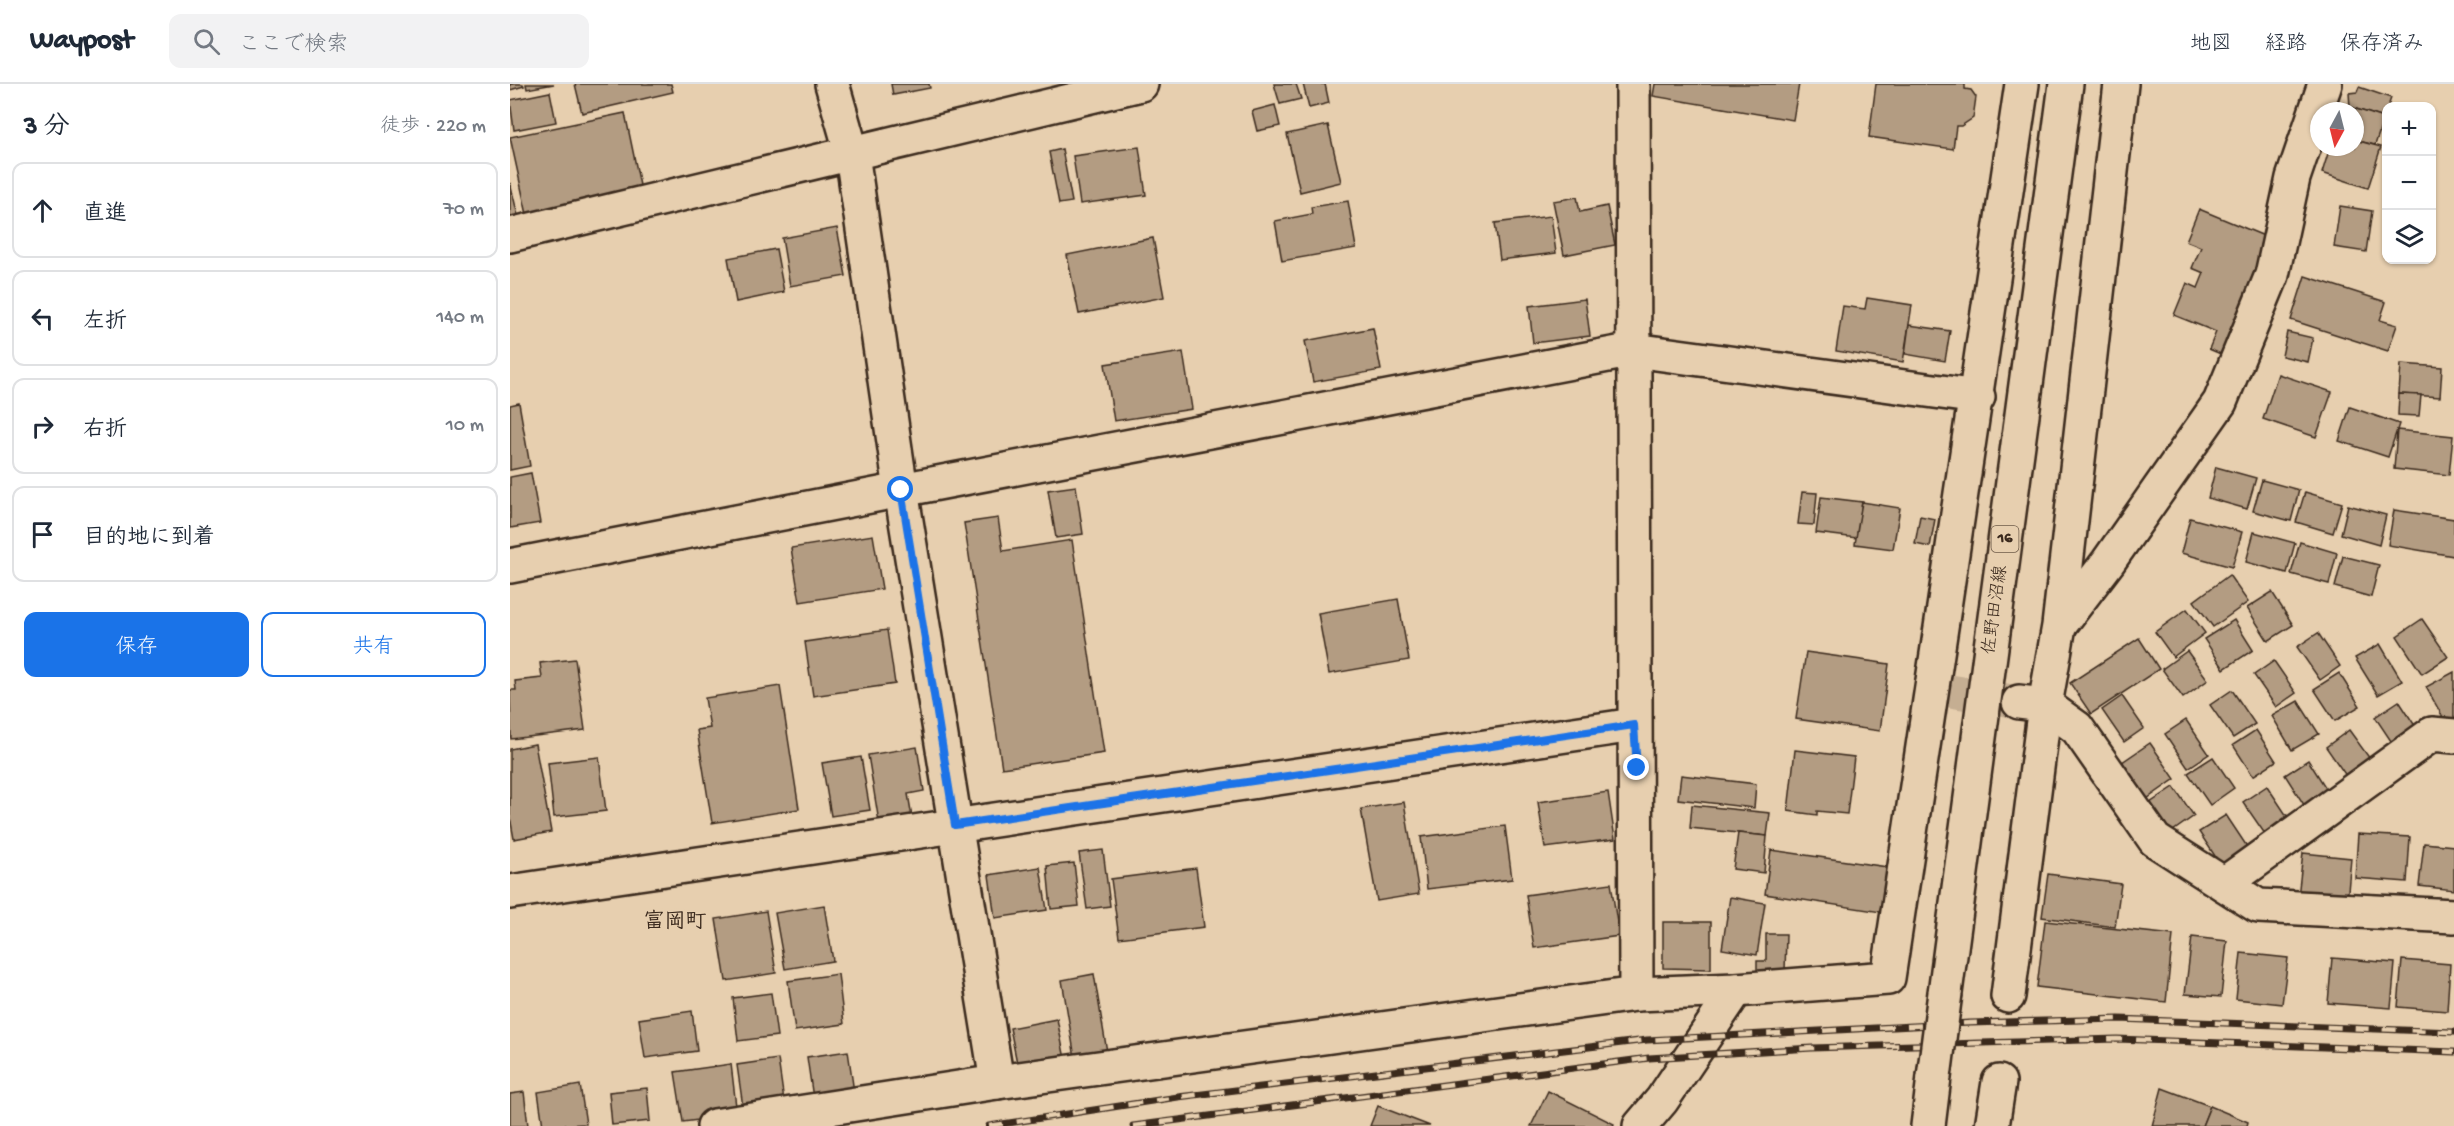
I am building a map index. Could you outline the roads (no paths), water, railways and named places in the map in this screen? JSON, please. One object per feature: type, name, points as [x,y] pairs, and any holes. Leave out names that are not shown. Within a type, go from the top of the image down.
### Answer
[{"type":"street","points":[[832,84],[852,154],[901,490],[997,1082]]},
{"type":"street","points":[[510,235],[1141,84]]},
{"type":"street","points":[[1633,84],[1636,994]]},
{"type":"street","points":[[714,1126],[997,1082],[1636,994],[1736,990],[1887,978],[1940,690],[2022,84]]},
{"type":"street","name":"佐野田沼線","points":[[1928,1126],[2066,84]]},
{"type":"street","points":[[2008,996],[2032,704],[2059,626],[2121,84]]},
{"type":"street","points":[[2059,626],[2108,562],[2220,402],[2272,275],[2293,178],[2325,84]]},
{"type":"street","points":[[510,566],[1634,350],[1978,397]]},
{"type":"street","points":[[2032,704],[2077,728],[2155,840],[2258,906],[2454,916]]},
{"type":"street","points":[[510,892],[1634,725]]},
{"type":"street","points":[[2223,884],[2432,734],[2454,736]]},
{"type":"street","points":[[1640,1126],[1662,1100],[1736,990]]},
{"type":"street","points":[[1992,1126],[1999,1082]]},
{"type":"tunnel","points":[[1950,691],[2019,702]]},
{"type":"railway","points":[[989,1126],[1178,1097],[1647,1040],[1970,1023],[2119,1019],[2454,1032]]},
{"type":"railway","points":[[1133,1126],[1649,1058],[1812,1048],[2117,1039],[2454,1052]]},
{"type":"district","name":"富岡町","points":[[675,923]]}]
